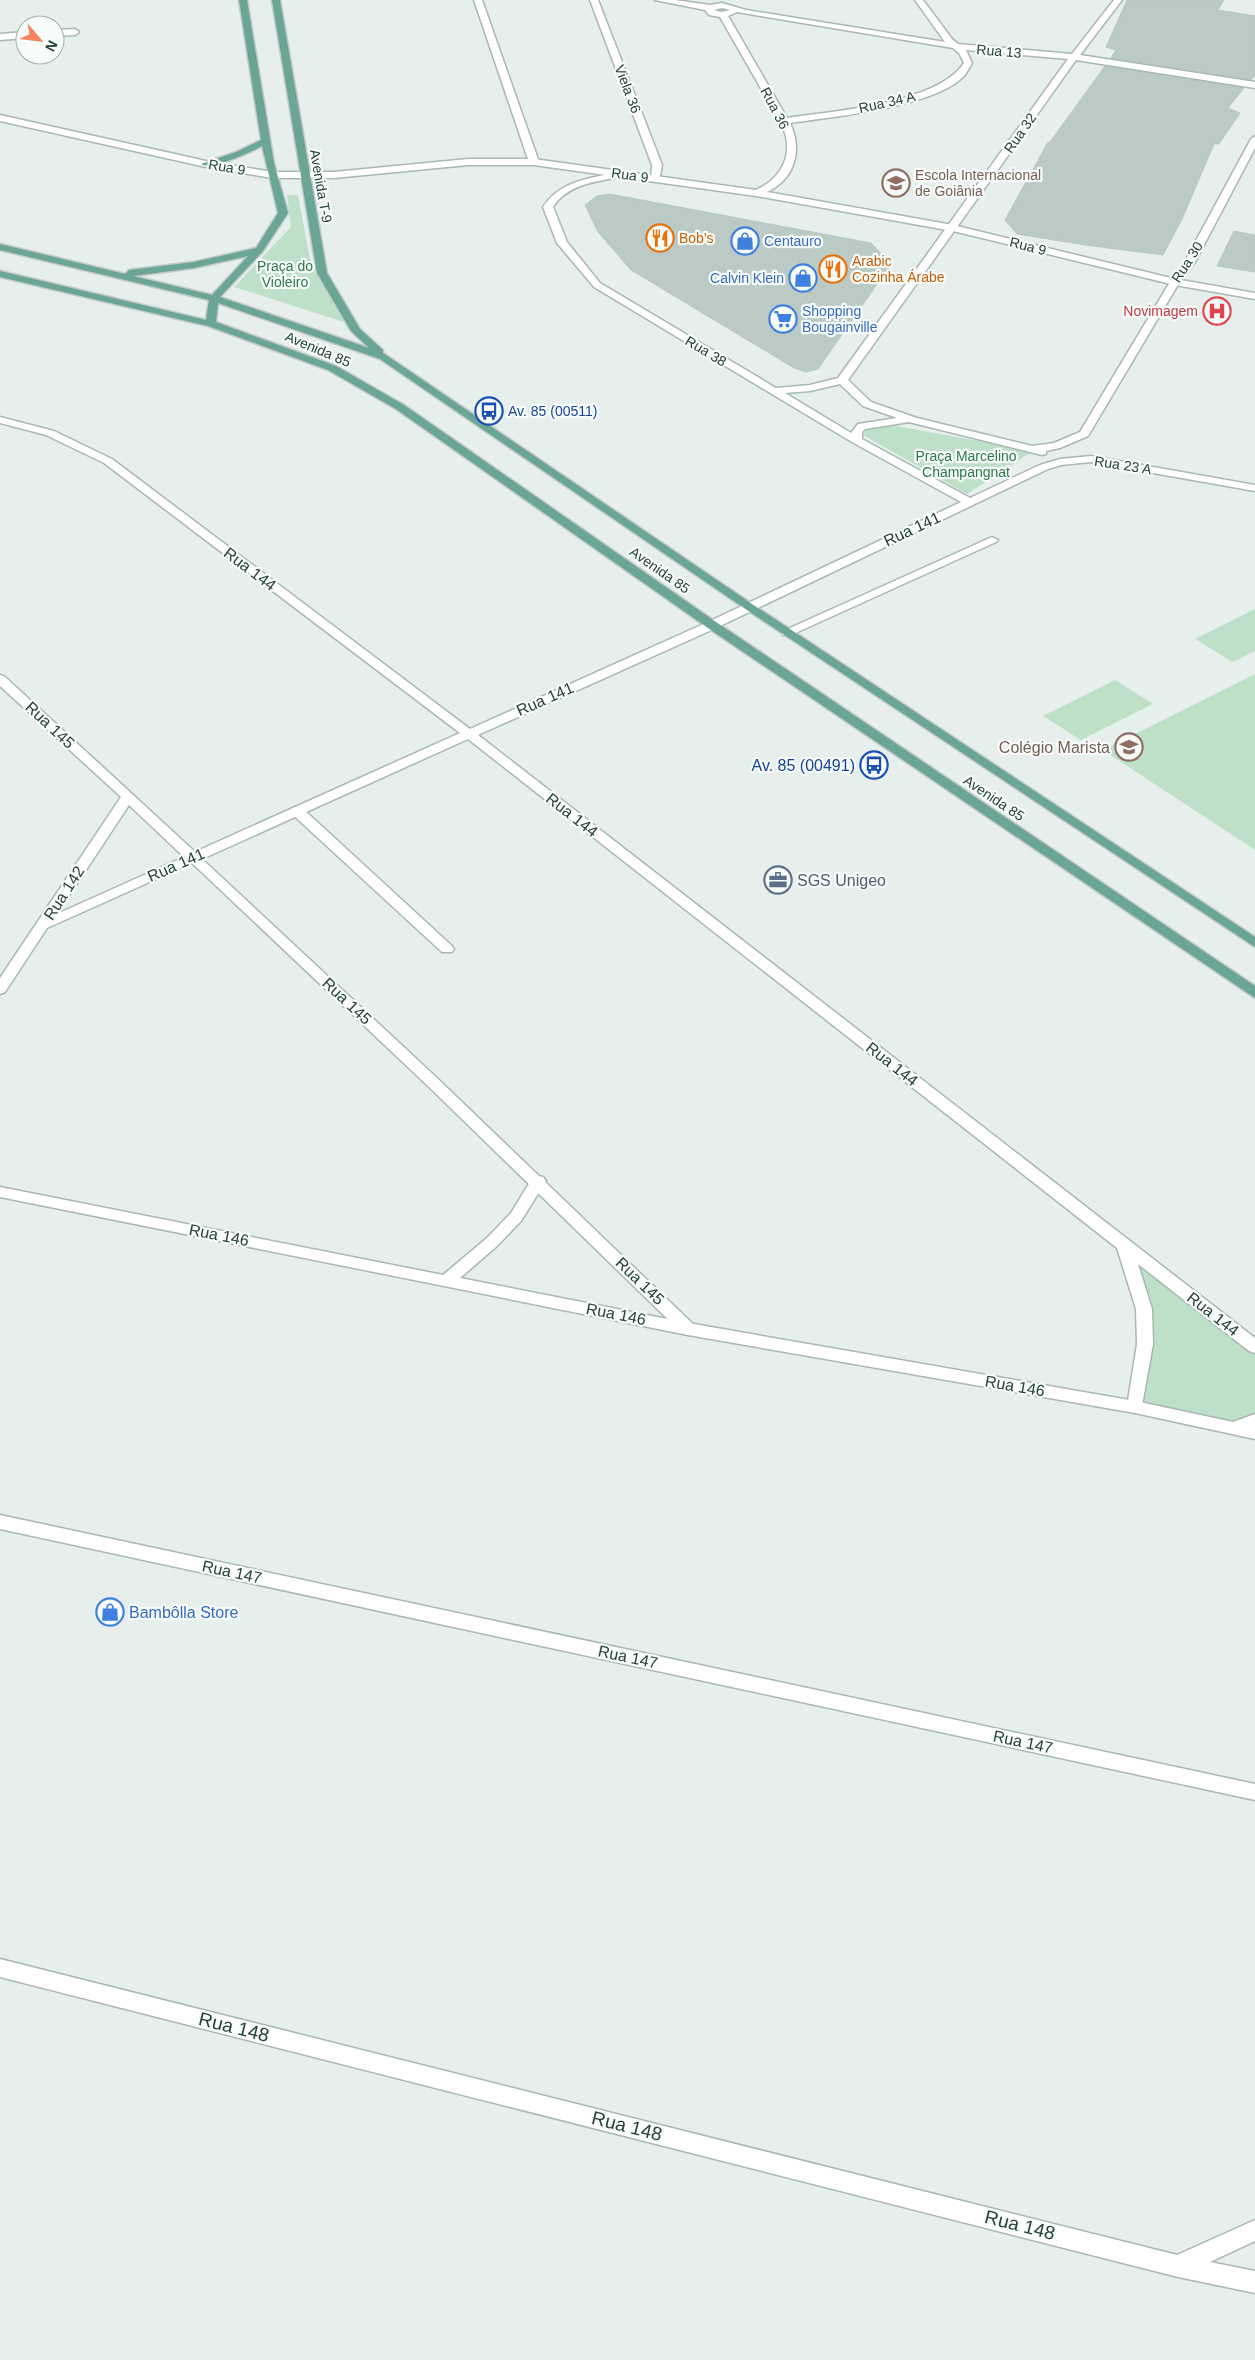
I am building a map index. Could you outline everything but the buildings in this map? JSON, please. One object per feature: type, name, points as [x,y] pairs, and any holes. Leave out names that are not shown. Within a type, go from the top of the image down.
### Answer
[{"type":"main road","points":[[211,324],[214,298],[260,249],[283,213],[266,142],[243,0]]},
{"type":"main road","name":"Avenida T-9","points":[[276,0],[322,273],[356,331],[384,357]]},
{"type":"main road","points":[[206,164],[239,154],[266,142]]},
{"type":"main road","name":"Avenida 85","points":[[0,247],[214,298],[384,357],[748,606],[1255,943]]},
{"type":"main road","points":[[113,274],[186,268],[217,262],[260,249]]},
{"type":"main road","name":"Avenida 85","points":[[0,274],[211,324],[332,368],[400,407],[712,625],[1255,993]]},
{"type":"street","points":[[478,0],[534,162]]},
{"type":"street","name":"Viela 36","points":[[594,0],[657,165],[656,179]]},
{"type":"street","points":[[659,0],[710,9],[723,7]]},
{"type":"street","points":[[919,0],[949,41],[962,49]]},
{"type":"street","name":"Rua 32","points":[[842,380],[1074,57],[1118,0]]},
{"type":"street","points":[[699,7],[712,4],[723,7]]},
{"type":"street","name":"Rua 13","points":[[723,7],[962,49],[1074,57],[1255,85]]},
{"type":"street","name":"Rua 36","points":[[723,7],[784,121],[792,141],[790,161],[776,183],[768,190],[756,193]]},
{"type":"street","points":[[65,32],[75,32]]},
{"type":"street","points":[[0,37],[15,36]]},
{"type":"street","name":"Rua 34 A","points":[[784,121],[896,103],[939,88],[959,77],[968,63],[962,49]]},
{"type":"street","name":"Rua 9","points":[[0,118],[206,164],[273,175],[305,176],[468,162],[534,162],[756,193],[953,228],[1174,282],[1255,296]]},
{"type":"street","name":"Rua 30","points":[[1084,434],[1174,282],[1190,262],[1255,140]]},
{"type":"street","name":"Rua 38","points":[[620,174],[584,182],[566,189],[553,197],[548,207],[562,243],[597,285],[856,440],[969,502]]},
{"type":"street","points":[[773,390],[810,388],[842,380],[867,404],[913,420],[1043,452],[1048,462],[1044,467]]},
{"type":"street","name":"Rua 144","points":[[0,420],[50,433],[108,461],[468,733],[1255,1347]]},
{"type":"street","points":[[856,440],[857,431],[862,426],[913,420]]},
{"type":"street","points":[[1034,449],[1056,446],[1084,434],[1089,444],[1107,461]]},
{"type":"street","name":"Rua 23 A","points":[[1044,467],[1060,462],[1091,459],[1255,488]]},
{"type":"street","name":"Rua 141","points":[[43,925],[712,625],[748,606],[1044,467]]},
{"type":"street","points":[[787,632],[992,540]]},
{"type":"street","name":"Rua 145","points":[[0,679],[194,857],[538,1181],[688,1328]]},
{"type":"street","name":"Rua 142","points":[[0,989],[128,796]]},
{"type":"street","points":[[297,811],[447,949]]},
{"type":"street","points":[[447,1280],[492,1242],[516,1216],[538,1181]]},
{"type":"street","name":"Rua 146","points":[[0,1192],[688,1328],[1135,1407],[1255,1433]]},
{"type":"street","points":[[1124,1245],[1144,1308],[1145,1344],[1135,1407]]},
{"type":"street","points":[[1233,1429],[1255,1420]]},
{"type":"street","name":"Rua 147","points":[[0,1522],[1255,1792]]},
{"type":"street","name":"Rua 148","points":[[0,1968],[1178,2266],[1255,2282]]},
{"type":"street","points":[[1178,2266],[1255,2230]]},
{"type":"green space","name":"Praça do Violeiro","points":[[287,195],[298,195],[311,265],[344,322],[234,287],[291,227]]},
{"type":"green space","name":"Praça Marcelino Champangnat","points":[[896,426],[1033,451],[967,494],[863,435],[868,428]]},
{"type":"green space","points":[[1255,609],[1255,651],[1233,662],[1195,639]]},
{"type":"green space","points":[[1255,674],[1255,850],[1103,750]]},
{"type":"green space","points":[[1115,680],[1153,704],[1081,740],[1043,716]]},
{"type":"green space","points":[[1124,1245],[1255,1347],[1255,1431],[1135,1407],[1145,1344]]},
{"type":"place","name":"Escola Internacional de Goiânia","points":[[896,183]]},
{"type":"place","name":"Bob's","points":[[660,238]]},
{"type":"place","name":"Centauro","points":[[745,241]]},
{"type":"place","name":"Arabic Cozinha Árabe","points":[[833,269]]},
{"type":"place","name":"Calvin Klein","points":[[803,278]]},
{"type":"place","name":"Novimagem","points":[[1217,311]]},
{"type":"place","name":"Shopping Bougainville","points":[[783,319]]},
{"type":"place","name":"Av. 85 (00511)","points":[[489,411]]},
{"type":"place","name":"Colégio Marista","points":[[1129,747]]},
{"type":"place","name":"Av. 85 (00491)","points":[[874,765]]},
{"type":"place","name":"SGS Unigeo","points":[[778,880]]},
{"type":"place","name":"Bambôlla Store","points":[[110,1612]]}]
